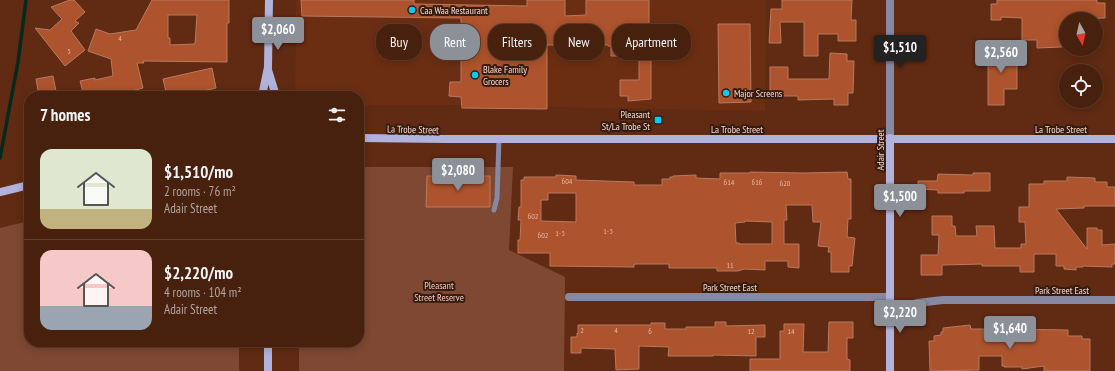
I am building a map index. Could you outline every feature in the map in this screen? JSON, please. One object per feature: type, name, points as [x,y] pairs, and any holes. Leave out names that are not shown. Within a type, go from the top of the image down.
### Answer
[{"type":"main road","points":[[263,91],[268,67],[269,0]]},
{"type":"main road","points":[[268,67],[275,91]]},
{"type":"main road","name":"La Trobe Street","points":[[364,138],[1115,139]]},
{"type":"main road","name":"Adair Street","points":[[890,138],[890,371]]},
{"type":"main road","points":[[0,192],[24,186]]},
{"type":"main road","points":[[268,347],[268,371]]},
{"type":"street","name":"Adair Street","points":[[890,0],[890,138]]},
{"type":"street","name":"Park Street East","points":[[570,297],[890,297]]},
{"type":"street","name":"Park Street East","points":[[890,312],[917,303],[935,301],[1115,300]]},
{"type":"lane","points":[[494,210],[497,198],[499,139]]},
{"type":"shaded area","points":[[296,0],[766,0],[765,111],[447,105],[364,105],[364,91],[295,91]]},
{"type":"green space","name":"Pleasant Street Reserve","points":[[364,167],[513,167],[509,250],[565,277],[564,371],[299,371],[299,347],[364,347]]},
{"type":"green space","points":[[24,222],[24,347],[239,347],[239,371],[0,371],[0,228]]},
{"type":"building","points":[[74,0],[85,12],[75,21],[79,23],[71,31],[85,50],[65,66],[35,28],[50,30],[62,19],[51,7]]},
{"type":"building","points":[[152,0],[229,0],[229,23],[227,23],[227,62],[143,61],[144,63],[137,63],[143,88],[132,91],[83,91],[80,81],[95,78],[95,80],[113,76],[111,59],[88,51],[96,29],[110,34],[136,30]],"holes":[[[168,15],[197,15],[195,44],[170,45],[170,38],[168,38]]]},
{"type":"building","points":[[301,0],[414,0],[414,4],[527,6],[527,0],[565,0],[565,16],[586,15],[586,0],[649,0],[649,24],[612,24],[612,56],[611,46],[604,45],[604,24],[554,24],[554,45],[547,45],[547,109],[462,108],[461,97],[449,96],[450,82],[461,82],[461,60],[480,60],[480,24],[461,24],[461,18],[302,16]]},
{"type":"building","points":[[782,0],[852,0],[851,20],[856,20],[856,41],[838,41],[838,34],[818,34],[818,56],[804,56],[804,22],[780,22],[781,43],[769,43],[771,9],[782,9]]},
{"type":"building","points":[[997,0],[1097,0],[1097,3],[1105,3],[1105,18],[1103,18],[1103,12],[1059,12],[1059,47],[1037,48],[1037,40],[1022,40],[1022,18],[1001,17],[1001,20],[991,20],[991,4],[997,4]]},
{"type":"building","points":[[718,24],[750,24],[751,102],[719,103]]},
{"type":"building","points":[[988,49],[1017,49],[1017,89],[1004,89],[1004,105],[988,105]]},
{"type":"building","points":[[830,53],[847,54],[847,61],[854,61],[853,93],[848,93],[848,105],[834,105],[834,99],[798,100],[798,96],[770,96],[770,67],[788,67],[788,79],[829,79]]},
{"type":"building","points":[[639,60],[651,60],[651,99],[628,101],[628,96],[620,96],[620,80],[639,80]]},
{"type":"building","points":[[212,68],[216,88],[203,91],[166,91],[163,79]]},
{"type":"building","points":[[53,76],[56,91],[38,91],[36,79]]},
{"type":"building","points":[[847,172],[848,179],[851,179],[851,219],[848,219],[847,237],[855,238],[852,266],[849,266],[849,272],[831,272],[831,252],[828,252],[829,247],[818,246],[821,222],[813,222],[812,205],[786,205],[787,220],[784,220],[784,244],[799,244],[799,268],[788,267],[788,261],[765,261],[765,270],[744,269],[738,271],[717,271],[717,268],[669,268],[669,264],[634,264],[634,267],[550,266],[550,253],[518,253],[521,220],[518,220],[519,207],[521,207],[521,180],[524,180],[524,177],[556,177],[556,175],[576,176],[576,180],[634,182],[634,185],[662,185],[662,179],[670,179],[670,177],[673,176],[696,175],[696,178],[720,179],[720,173]],"holes":[[[548,193],[576,193],[576,222],[541,221],[541,200],[548,200]],[[745,221],[772,222],[772,244],[736,243],[735,223]]]},
{"type":"building","points":[[973,173],[990,173],[990,191],[938,193],[938,190],[918,189],[918,181],[937,181],[938,174],[973,175]]},
{"type":"building","points":[[427,176],[490,176],[490,207],[426,207]]},
{"type":"building","points":[[1067,177],[1095,178],[1095,182],[1107,182],[1107,187],[1115,187],[1115,206],[1084,206],[1084,208],[1056,209],[1087,249],[1087,228],[1097,228],[1097,230],[1102,230],[1102,245],[1115,244],[1115,264],[1112,264],[1112,267],[1083,266],[1076,267],[1076,270],[1064,269],[1064,266],[1056,266],[1056,254],[1034,254],[1034,272],[1020,272],[1020,266],[982,266],[982,264],[942,265],[942,275],[921,275],[921,255],[938,255],[939,235],[932,235],[932,216],[952,216],[952,226],[955,226],[956,236],[977,236],[976,226],[994,226],[995,248],[1021,248],[1021,244],[1026,244],[1025,222],[1019,222],[1019,207],[1029,207],[1029,184],[1044,184],[1044,181],[1067,181]]},
{"type":"building","points":[[715,322],[726,322],[726,326],[765,325],[765,337],[756,337],[756,356],[668,356],[669,347],[639,346],[639,369],[616,370],[615,349],[581,348],[581,353],[571,353],[571,337],[577,337],[578,325],[651,325],[651,323],[665,323],[665,329],[686,329],[686,327],[715,327]]},
{"type":"building","points":[[829,322],[853,322],[853,338],[847,338],[847,359],[850,360],[850,371],[750,371],[750,359],[780,359],[780,331],[784,331],[784,324],[804,324],[803,352],[828,352]]},
{"type":"building","points":[[970,325],[971,329],[984,329],[984,337],[1002,337],[1002,329],[1068,330],[1068,336],[1082,336],[1082,339],[1090,339],[1090,371],[1044,371],[1044,366],[1022,369],[1022,367],[1004,367],[1002,366],[1002,356],[979,356],[979,370],[930,371],[929,341],[934,341],[934,336],[941,335],[943,328]]},
{"type":"waterway","points":[[0,158],[18,62],[26,0]]},
{"type":"place","name":"Caa Waa Restaurant","points":[[412,10]]},
{"type":"place","name":"Blake Family Grocers","points":[[475,75]]},
{"type":"place","name":"Major Screens","points":[[726,93]]},
{"type":"place","name":"Pleasant St/La Trobe St","points":[[658,120]]}]
